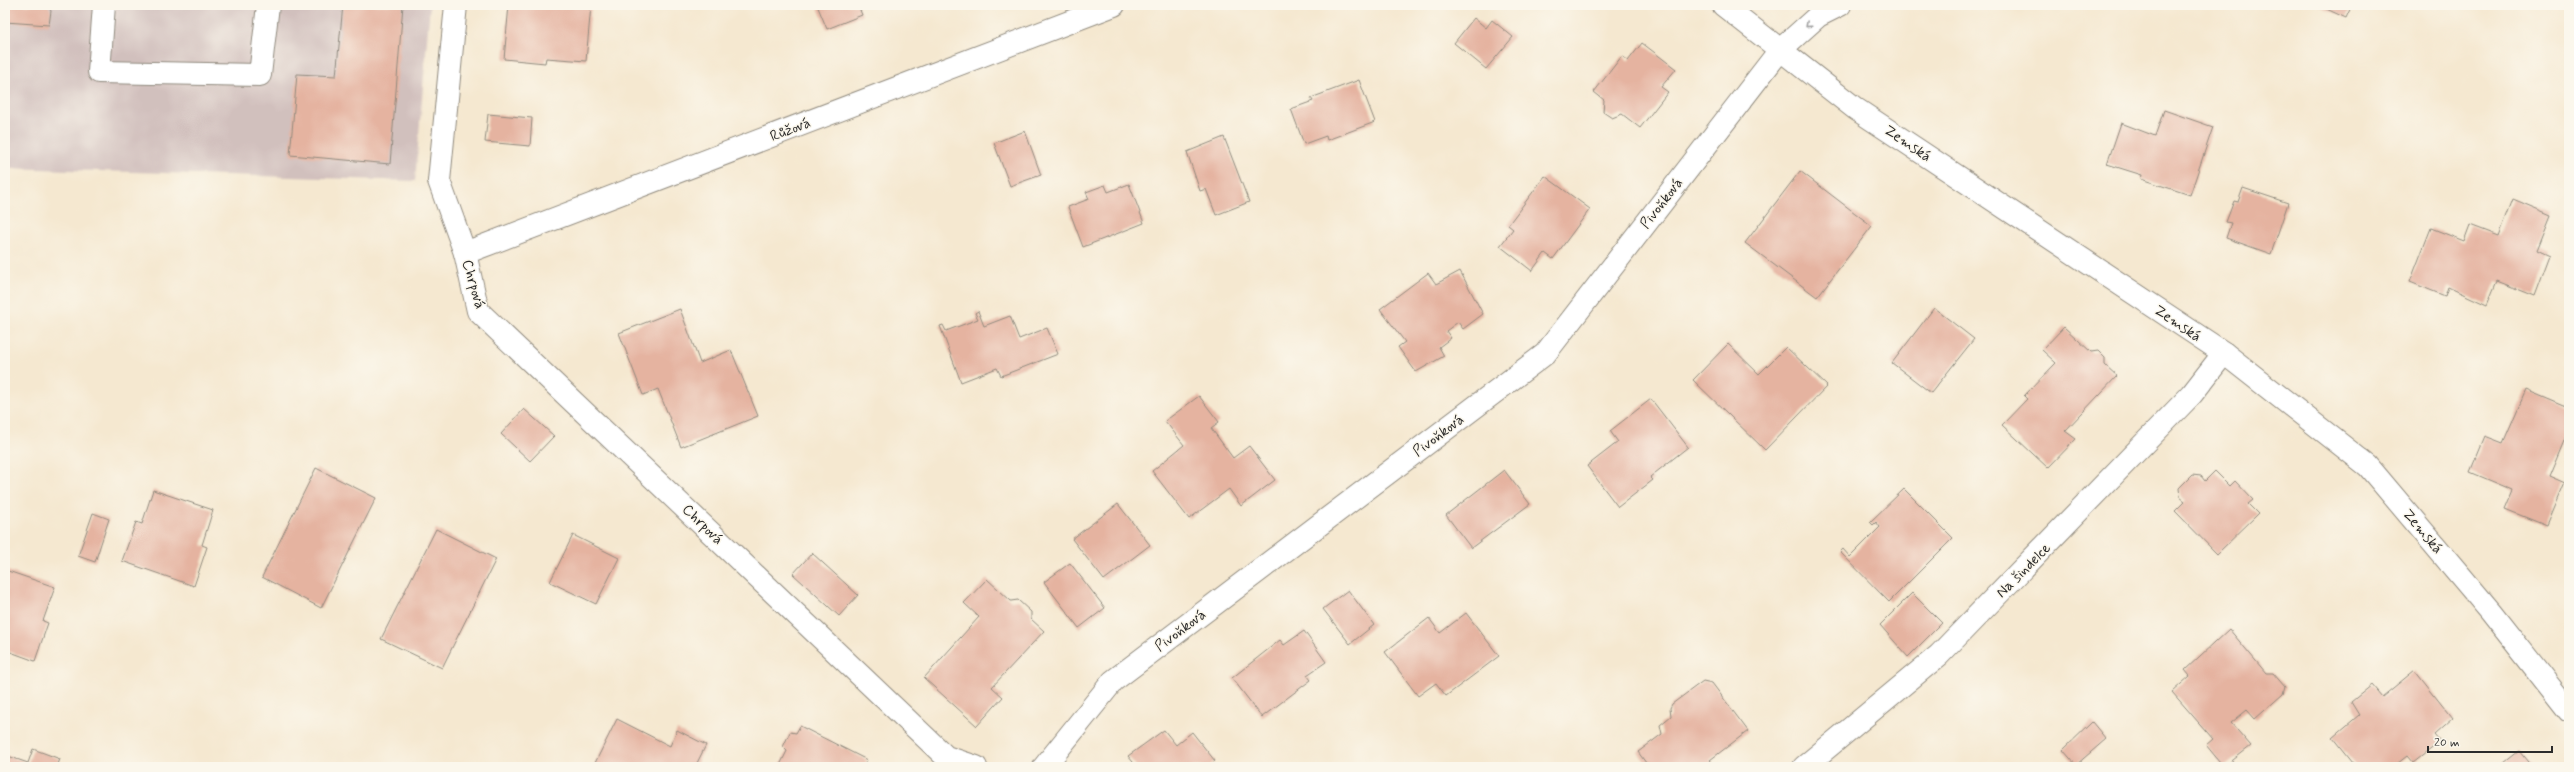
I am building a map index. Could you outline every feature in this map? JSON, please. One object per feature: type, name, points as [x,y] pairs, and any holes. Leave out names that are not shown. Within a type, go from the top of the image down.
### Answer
[{"type":"street","points":[[104,5],[99,72],[260,75],[268,5]]},
{"type":"street","name":"Chrpová","points":[[456,5],[439,181],[465,253],[478,311],[946,757],[976,767]]},
{"type":"street","name":"Růžová","points":[[465,253],[1114,5]]},
{"type":"street","name":"Zemská","points":[[1723,5],[1856,109],[2224,353],[2368,466],[2491,612],[2569,711]]},
{"type":"street","name":"Pivoňková","points":[[1044,767],[1113,681],[1545,354],[1780,50],[1818,16],[1840,5]]},
{"type":"street","name":"Na šindelce","points":[[1804,767],[1939,655],[2192,394],[2224,353]]},
{"type":"shaded area","points":[[5,5],[430,5],[415,181],[5,168]]},
{"type":"building","points":[[5,5],[48,5],[51,11],[49,25],[5,22]]},
{"type":"building","points":[[343,5],[403,5],[390,164],[290,155],[297,74],[336,76]]},
{"type":"building","points":[[509,5],[591,5],[586,61],[546,58],[545,63],[504,59]]},
{"type":"building","points":[[817,5],[858,5],[862,15],[827,29]]},
{"type":"building","points":[[2318,5],[2352,5],[2346,18]]},
{"type":"building","points":[[1474,18],[1486,28],[1492,20],[1513,37],[1486,69],[1454,43]]},
{"type":"building","points":[[1642,43],[1676,69],[1661,87],[1668,92],[1640,128],[1622,114],[1612,118],[1603,112],[1604,100],[1594,92],[1622,56],[1628,61]]},
{"type":"building","points":[[1359,80],[1375,122],[1327,140],[1326,136],[1304,144],[1291,109],[1313,101],[1311,98]]},
{"type":"building","points":[[2164,110],[2213,127],[2190,195],[2141,179],[2142,175],[2107,164],[2121,123],[2155,136]]},
{"type":"building","points":[[488,114],[532,118],[530,146],[485,142]]},
{"type":"building","points":[[1025,131],[1041,175],[1010,186],[994,143]]},
{"type":"building","points":[[1224,137],[1249,202],[1216,215],[1206,189],[1200,191],[1187,152]]},
{"type":"building","points":[[1800,171],[1872,226],[1817,297],[1745,243]]},
{"type":"building","points":[[1545,176],[1590,209],[1553,259],[1545,253],[1532,271],[1500,246],[1513,229],[1508,225]]},
{"type":"building","points":[[1129,184],[1144,223],[1083,247],[1068,207],[1089,199],[1086,192],[1105,185],[1108,192]]},
{"type":"building","points":[[2243,188],[2288,203],[2271,254],[2226,238],[2231,223],[2226,222],[2234,201],[2238,202]]},
{"type":"building","points":[[2513,199],[2551,215],[2537,250],[2550,256],[2535,296],[2497,281],[2487,305],[2448,287],[2445,296],[2410,282],[2431,228],[2464,241],[2470,225],[2499,236]]},
{"type":"building","points":[[1460,271],[1483,314],[1463,329],[1458,322],[1446,331],[1451,338],[1439,347],[1444,356],[1416,372],[1398,347],[1405,342],[1380,309],[1428,273],[1436,284]]},
{"type":"building","points":[[1934,308],[1974,339],[1931,393],[1892,363]]},
{"type":"building","points":[[680,309],[700,363],[731,350],[758,416],[681,447],[658,389],[643,395],[619,333]]},
{"type":"building","points":[[978,311],[984,326],[1010,316],[1019,339],[1047,328],[1058,354],[1001,376],[997,368],[961,382],[940,326],[943,325],[946,331],[978,319],[975,313]]},
{"type":"building","points":[[2064,327],[2091,352],[2098,351],[2105,358],[2105,365],[2117,376],[2065,431],[2076,439],[2048,468],[2002,425],[2027,399],[2024,396],[2056,363],[2042,350]]},
{"type":"building","points":[[1728,344],[1759,374],[1786,347],[1827,386],[1765,450],[1693,380]]},
{"type":"building","points":[[2526,390],[2569,408],[2569,428],[2549,476],[2565,483],[2547,526],[2505,509],[2513,490],[2470,472],[2485,436],[2503,443]]},
{"type":"building","points":[[1199,396],[1219,422],[1211,428],[1233,458],[1249,446],[1275,480],[1241,506],[1229,489],[1189,519],[1152,471],[1184,445],[1165,421]]},
{"type":"building","points":[[1651,399],[1688,447],[1650,477],[1653,480],[1618,507],[1587,466],[1618,442],[1610,431]]},
{"type":"building","points":[[524,409],[554,436],[530,461],[501,434]]},
{"type":"building","points":[[316,468],[376,498],[321,608],[262,577]]},
{"type":"building","points":[[1504,470],[1530,504],[1471,548],[1446,515]]},
{"type":"building","points":[[2215,471],[2230,486],[2235,481],[2253,500],[2248,504],[2258,514],[2217,554],[2175,511],[2185,501],[2180,497],[2179,488],[2192,475],[2201,476],[2205,481]]},
{"type":"building","points":[[1904,489],[1953,538],[1889,602],[1840,552],[1843,549],[1850,557],[1880,527],[1876,522],[1873,525],[1870,522]]},
{"type":"building","points":[[153,490],[213,510],[202,545],[207,547],[194,586],[122,561],[136,522],[142,524]]},
{"type":"building","points":[[1118,504],[1150,545],[1104,580],[1072,539]]},
{"type":"building","points":[[93,513],[109,519],[95,562],[78,556]]},
{"type":"building","points":[[436,529],[496,559],[442,668],[381,639]]},
{"type":"building","points":[[573,535],[619,558],[596,604],[550,582]]},
{"type":"building","points":[[812,553],[858,595],[839,616],[793,574]]},
{"type":"building","points":[[1070,563],[1105,608],[1079,628],[1044,582]]},
{"type":"building","points":[[5,570],[55,587],[43,621],[48,623],[35,661],[5,650]]},
{"type":"building","points":[[987,579],[1011,601],[1018,600],[1031,612],[1031,619],[1044,631],[992,687],[1003,697],[977,726],[924,678],[979,617],[964,603]]},
{"type":"building","points":[[1348,590],[1374,625],[1350,644],[1323,609]]},
{"type":"building","points":[[1912,593],[1942,623],[1908,657],[1880,625]]},
{"type":"building","points":[[1466,613],[1499,656],[1446,696],[1436,683],[1418,696],[1385,652],[1429,618],[1440,633]]},
{"type":"building","points":[[2229,629],[2266,673],[2273,673],[2285,687],[2283,694],[2255,719],[2247,710],[2231,723],[2251,746],[2224,767],[2206,745],[2213,739],[2172,692],[2190,676],[2185,670]]},
{"type":"building","points":[[1304,631],[1326,662],[1307,675],[1311,680],[1262,717],[1232,678],[1280,640],[1284,645]]},
{"type":"building","points":[[2415,670],[2453,718],[2434,735],[2440,742],[2413,763],[2407,756],[2393,767],[2357,767],[2333,737],[2359,715],[2351,702],[2372,685],[2382,697]]},
{"type":"building","points":[[1703,681],[1712,683],[1748,731],[1710,760],[1713,763],[1707,767],[1649,767],[1638,752],[1662,734],[1660,725],[1671,716],[1670,708],[1672,704]]},
{"type":"building","points":[[617,719],[670,746],[677,730],[706,745],[695,767],[593,767]]},
{"type":"building","points":[[2092,722],[2106,739],[2076,765],[2063,750]]},
{"type":"building","points":[[800,726],[867,760],[863,767],[779,767],[787,751],[783,747],[790,732],[796,733]]},
{"type":"building","points":[[1164,730],[1176,745],[1192,732],[1215,761],[1208,767],[1137,767],[1128,756]]},
{"type":"building","points":[[33,749],[60,759],[57,767],[5,767],[5,755],[28,763]]},
{"type":"building","points":[[2519,751],[2532,767],[2499,767]]}]
